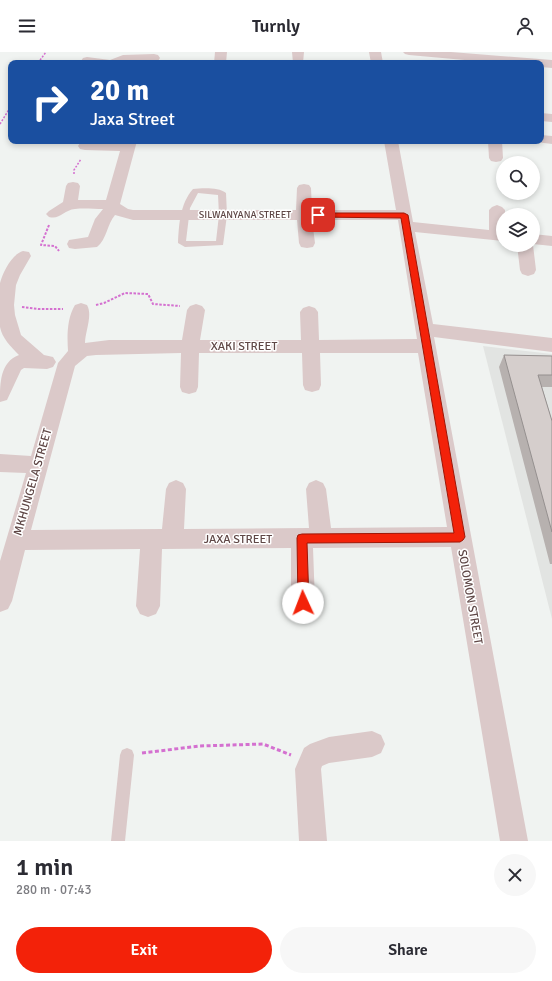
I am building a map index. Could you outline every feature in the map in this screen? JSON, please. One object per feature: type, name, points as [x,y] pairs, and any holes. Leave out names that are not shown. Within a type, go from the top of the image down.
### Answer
[{"type":"street","points":[[409,52],[432,56],[483,60]]},
{"type":"street","points":[[499,60],[511,56]]},
{"type":"street","points":[[120,60],[154,58]]},
{"type":"street","points":[[75,244],[91,243],[95,240],[103,219],[113,206],[129,144],[85,146]]},
{"type":"street","name":"SOLOMON STREET","points":[[392,144],[514,841]]},
{"type":"street","points":[[495,144],[496,158]]},
{"type":"street","points":[[70,204],[72,186]]},
{"type":"street","points":[[304,188],[304,215],[307,242]]},
{"type":"street","points":[[54,214],[70,204],[113,206]]},
{"type":"street","name":"SILWANYANA STREET","points":[[113,206],[123,213],[133,215],[304,215],[405,221],[496,235]]},
{"type":"street","points":[[540,241],[552,242]]},
{"type":"street","points":[[526,252],[528,270]]},
{"type":"street","points":[[23,256],[14,267],[5,285],[2,296],[4,322],[12,337],[39,362]]},
{"type":"street","name":"MKHUNGELA STREET","points":[[0,600],[38,465],[72,358],[81,309]]},
{"type":"street","points":[[189,387],[190,346],[196,310]]},
{"type":"street","points":[[309,312],[312,385]]},
{"type":"street","name":"XAKI STREET","points":[[0,395],[14,365],[18,362],[39,362],[72,358],[91,348],[310,346],[425,338],[552,346]]},
{"type":"street","points":[[0,463],[38,465]]},
{"type":"street","points":[[148,606],[162,539],[176,489]]},
{"type":"street","points":[[303,603],[316,489]]},
{"type":"street","name":"JAXA STREET","points":[[16,540],[460,537]]},
{"type":"street","points":[[313,841],[308,770],[313,757],[319,753],[372,744]]},
{"type":"lane","points":[[209,190],[222,193],[223,215],[220,243],[182,243],[184,215],[193,193],[197,191],[209,190]]},
{"type":"lane","points":[[118,841],[127,754]]},
{"type":"path","points":[[0,124],[8,111]]},
{"type":"path","points":[[72,186],[74,170],[82,158],[85,146]]},
{"type":"path","points":[[54,214],[41,245],[55,246],[60,253],[75,244]]},
{"type":"path","points":[[2,304],[38,309],[81,309],[104,303],[125,292],[148,294],[153,304],[186,306],[196,310]]},
{"type":"path","points":[[127,754],[200,746],[263,744],[310,763]]},
{"type":"shaded area","points":[[483,346],[552,354],[552,619]]},
{"type":"building","points":[[504,355],[552,356],[552,375],[538,375],[552,421],[552,532]]},
{"type":"route","points":[[303,603],[302,538],[460,537],[404,215],[318,215]]}]
